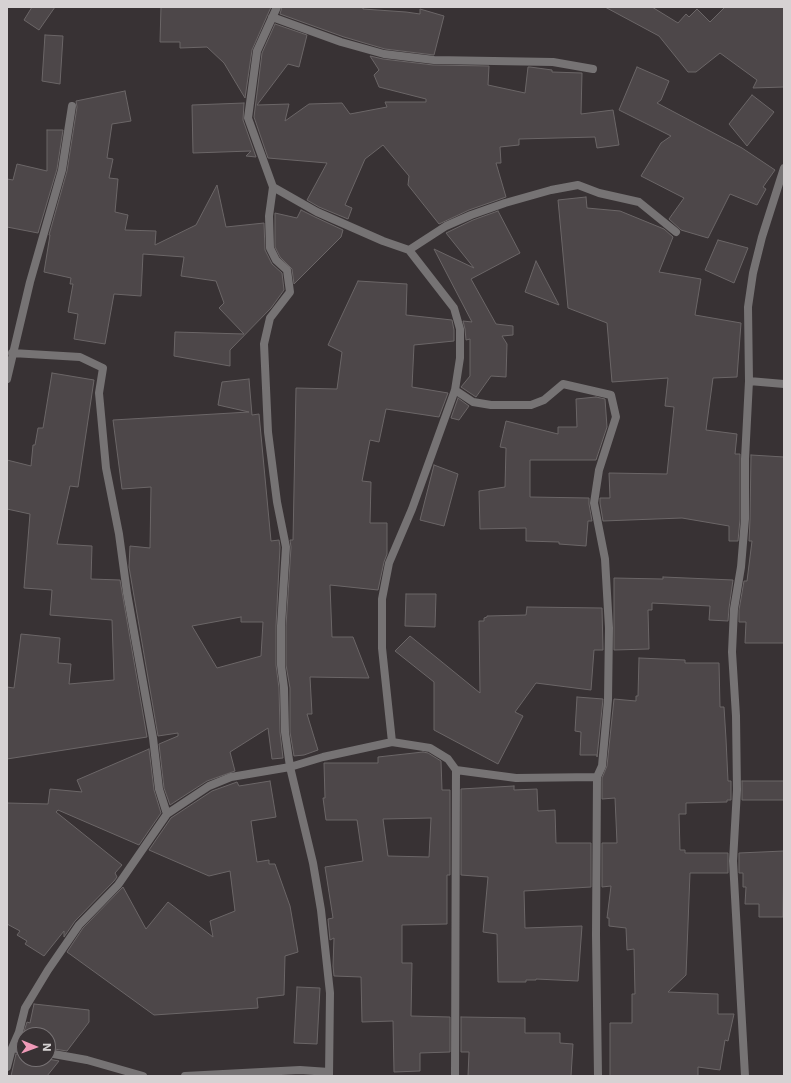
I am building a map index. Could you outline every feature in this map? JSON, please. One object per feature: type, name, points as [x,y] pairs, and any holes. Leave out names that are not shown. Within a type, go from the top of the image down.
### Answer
[{"type":"street","points":[[185,1076],[300,1070],[329,1074],[330,993],[321,910],[290,767],[285,732],[284,688],[281,666],[281,626],[286,547],[277,502],[268,432],[264,344],[270,318],[290,292],[287,270],[276,260],[270,248],[269,216],[273,188],[248,118],[257,51],[277,7]]},
{"type":"street","points":[[272,17],[341,42],[384,54],[434,60],[553,62],[594,69]]},
{"type":"street","points":[[7,379],[30,282],[62,170],[72,106]]},
{"type":"street","points":[[745,1076],[733,860],[737,790],[736,716],[732,652],[734,609],[741,567],[744,519],[748,381],[748,307],[753,273],[762,237],[784,168]]},
{"type":"street","points":[[409,250],[446,226],[471,215],[505,202],[551,190],[578,185],[599,193],[639,202],[676,232]]},
{"type":"street","points":[[273,188],[317,212],[383,241],[409,250],[454,308],[460,329],[460,358],[455,390],[412,509],[389,563],[382,599],[382,648],[392,742]]},
{"type":"street","points":[[12,353],[80,357],[103,368],[100,393],[106,468],[119,534],[127,594],[153,738],[159,789],[167,814]]},
{"type":"street","points":[[748,381],[784,384]]},
{"type":"street","points":[[455,390],[473,402],[531,405],[544,400],[563,384],[611,395],[616,417],[599,470],[594,503],[605,559],[609,628],[608,700],[602,766],[596,777],[598,1076]]},
{"type":"street","points":[[7,1067],[26,1008],[48,970],[79,925],[118,885],[167,814],[209,786],[231,777],[290,767],[323,757],[392,742],[430,748],[448,758],[456,770],[455,1076]]},
{"type":"street","points":[[456,770],[516,778],[596,777]]},
{"type":"street","points":[[12,1048],[16,1049]]},
{"type":"street","points":[[56,1055],[87,1060],[143,1076]]},
{"type":"building","points":[[32,7],[55,7],[39,30],[24,20]]},
{"type":"building","points":[[161,7],[271,7],[252,50],[245,98],[224,63],[207,47],[180,48],[180,42],[160,42]]},
{"type":"building","points":[[282,7],[363,7],[363,9],[420,14],[420,9],[444,16],[434,55],[385,49],[344,37],[280,14]]},
{"type":"building","points":[[605,7],[652,7],[678,23],[686,14],[689,17],[697,9],[710,22],[725,7],[784,7],[784,87],[753,88],[757,80],[720,53],[696,72],[688,72],[659,36]]},
{"type":"building","points":[[275,24],[307,35],[299,67],[288,64],[257,105],[289,104],[285,121],[309,104],[342,103],[350,114],[387,107],[385,102],[426,102],[426,99],[379,87],[374,75],[379,70],[370,56],[433,65],[489,66],[488,85],[525,93],[528,67],[530,67],[552,70],[552,72],[582,73],[581,114],[613,110],[619,145],[597,148],[595,137],[519,139],[519,145],[500,147],[501,163],[496,163],[506,197],[469,210],[439,224],[408,185],[409,176],[383,145],[365,159],[345,205],[352,208],[348,219],[319,207],[307,200],[327,163],[268,158],[254,117],[262,53]]},
{"type":"building","points":[[45,35],[63,36],[60,84],[42,81]]},
{"type":"building","points":[[637,67],[669,81],[661,100],[657,103],[742,148],[775,170],[763,187],[766,189],[757,205],[730,194],[708,238],[681,230],[669,219],[684,198],[641,176],[661,143],[671,136],[619,110]]},
{"type":"building","points":[[125,91],[131,121],[112,124],[107,158],[113,159],[109,178],[118,179],[115,212],[128,215],[125,230],[156,231],[155,245],[196,225],[217,185],[226,227],[264,223],[265,250],[272,264],[282,273],[284,290],[271,308],[230,350],[230,366],[174,356],[175,332],[244,334],[219,308],[224,303],[216,281],[181,276],[184,257],[143,254],[141,296],[114,294],[105,344],[74,339],[78,314],[68,312],[73,284],[70,284],[71,278],[44,272],[49,235],[67,171],[77,107],[76,101]]},
{"type":"building","points":[[752,95],[774,112],[747,146],[729,124]]},
{"type":"building","points":[[244,103],[243,120],[256,157],[246,156],[251,151],[193,153],[192,105]]},
{"type":"building","points":[[47,130],[63,130],[57,169],[38,233],[7,227],[7,179],[13,180],[17,164],[47,171]]},
{"type":"building","points":[[586,197],[587,208],[620,211],[664,229],[673,237],[659,272],[701,279],[695,315],[741,323],[737,377],[713,378],[706,430],[737,434],[735,454],[740,454],[740,519],[738,541],[729,541],[729,526],[682,518],[603,521],[600,498],[610,498],[609,473],[667,474],[674,407],[665,406],[668,378],[612,382],[607,323],[568,308],[558,200]]},
{"type":"building","points":[[301,210],[343,230],[341,237],[294,284],[292,269],[280,257],[275,247],[275,213],[297,218]]},
{"type":"building","points":[[498,211],[520,253],[471,279],[496,324],[513,326],[513,335],[502,336],[507,344],[506,377],[491,376],[476,397],[461,387],[470,376],[470,339],[466,340],[463,321],[472,322],[434,249],[474,268],[446,233],[473,220]]},
{"type":"building","points":[[718,240],[748,248],[734,283],[705,270]]},
{"type":"building","points":[[536,261],[559,305],[525,292]]},
{"type":"building","points":[[358,281],[407,284],[406,315],[452,320],[454,341],[414,345],[412,387],[448,393],[439,417],[386,409],[379,442],[370,440],[362,481],[371,482],[370,523],[387,523],[387,554],[378,590],[330,585],[332,637],[353,637],[369,678],[310,677],[312,714],[307,714],[318,750],[304,755],[294,756],[290,732],[290,688],[286,665],[286,626],[291,547],[290,540],[293,540],[296,388],[337,389],[342,352],[328,345]]},
{"type":"building","points":[[52,373],[94,380],[78,487],[70,486],[57,544],[92,546],[91,579],[120,580],[147,737],[7,759],[7,687],[14,688],[21,634],[60,638],[58,663],[71,664],[69,684],[114,680],[112,620],[50,615],[52,590],[24,588],[30,514],[7,509],[7,460],[31,466],[33,445],[35,445],[38,428],[43,428]]},
{"type":"building","points":[[249,379],[252,415],[259,414],[271,541],[279,540],[280,547],[276,626],[276,665],[279,688],[280,732],[283,758],[272,759],[268,728],[230,752],[235,771],[207,781],[170,805],[164,788],[159,744],[178,736],[178,733],[158,736],[129,567],[130,546],[150,548],[151,487],[122,489],[113,420],[249,412],[218,405],[222,382]],"holes":[[[241,617],[241,622],[263,622],[261,656],[217,668],[192,626]]]},
{"type":"building","points":[[596,397],[605,399],[607,427],[596,460],[530,460],[530,497],[589,498],[592,521],[588,521],[586,546],[559,544],[559,542],[526,541],[526,528],[480,529],[479,491],[505,487],[506,448],[500,447],[506,421],[558,434],[558,427],[577,427],[576,399]]},
{"type":"building","points":[[458,398],[469,406],[459,420],[451,418]]},
{"type":"building","points":[[751,455],[784,457],[784,643],[745,643],[746,622],[739,622],[739,610],[744,581],[747,581],[752,541],[749,541]]},
{"type":"building","points":[[434,465],[458,474],[444,526],[420,520]]},
{"type":"building","points":[[663,577],[733,580],[728,621],[709,620],[710,606],[652,603],[652,610],[648,610],[649,649],[614,650],[614,578],[663,579]]},
{"type":"building","points":[[406,594],[436,594],[435,627],[405,626]]},
{"type":"building","points":[[527,607],[602,608],[603,650],[594,650],[591,690],[536,683],[515,712],[523,716],[498,764],[434,730],[434,682],[395,651],[410,636],[480,693],[479,621],[484,621],[484,618],[487,616],[526,615]]},
{"type":"building","points":[[639,658],[685,660],[685,663],[719,663],[720,707],[724,707],[728,781],[731,781],[731,800],[727,800],[727,802],[686,803],[686,814],[679,814],[680,850],[685,850],[685,853],[728,853],[728,873],[690,873],[686,975],[668,992],[718,994],[718,1014],[734,1014],[728,1041],[725,1040],[720,1070],[698,1067],[698,1076],[610,1076],[610,1023],[632,1023],[632,994],[635,994],[634,949],[627,950],[626,928],[609,926],[609,918],[607,918],[611,886],[602,887],[602,843],[617,843],[615,798],[602,799],[602,778],[607,766],[614,699],[636,701],[636,696],[638,696]]},
{"type":"building","points":[[577,697],[603,699],[597,757],[597,755],[580,755],[581,732],[575,731]]},
{"type":"building","points":[[149,749],[154,790],[161,813],[139,845],[58,810],[56,812],[122,865],[115,873],[117,877],[114,881],[75,921],[64,937],[64,931],[44,956],[25,944],[27,941],[17,935],[20,931],[7,924],[7,803],[48,804],[50,789],[82,792],[77,780]]},
{"type":"building","points":[[423,752],[428,753],[441,761],[442,790],[450,790],[450,875],[447,875],[447,924],[402,925],[402,963],[412,963],[411,1016],[450,1017],[450,1052],[420,1053],[420,1071],[394,1072],[393,1021],[362,1022],[361,977],[334,976],[334,938],[330,940],[328,919],[333,918],[325,867],[363,861],[357,820],[326,820],[323,798],[325,798],[324,763],[378,763],[378,757]],"holes":[[[431,818],[429,857],[388,856],[383,819]]]},
{"type":"building","points":[[270,781],[276,817],[251,821],[257,862],[269,860],[269,864],[275,864],[290,906],[298,952],[285,956],[284,995],[257,998],[258,1008],[154,1015],[67,952],[83,928],[123,887],[146,929],[168,902],[213,937],[210,921],[235,911],[230,871],[209,876],[149,850],[171,818],[212,791],[237,782],[239,786]]},
{"type":"building","points":[[742,781],[784,781],[784,800],[742,800]]},
{"type":"building","points":[[514,786],[514,790],[537,789],[538,811],[555,810],[556,843],[591,843],[591,887],[524,891],[525,928],[582,926],[578,981],[536,979],[526,980],[526,982],[498,982],[497,934],[483,932],[488,877],[461,875],[461,789]]},
{"type":"building","points":[[784,851],[783,917],[759,917],[759,904],[745,904],[746,887],[743,887],[743,873],[739,873],[739,853]]},
{"type":"building","points":[[297,987],[320,988],[317,1044],[294,1043]]},
{"type":"building","points":[[34,1004],[89,1010],[89,1022],[67,1051],[56,1049],[56,1027],[25,1027],[27,1022],[30,1023]]},
{"type":"building","points":[[461,1017],[525,1018],[525,1033],[560,1033],[560,1043],[573,1044],[571,1076],[468,1076],[469,1052],[461,1052]]},
{"type":"building","points":[[16,1054],[16,1067],[54,1067],[47,1076],[11,1076]]}]
